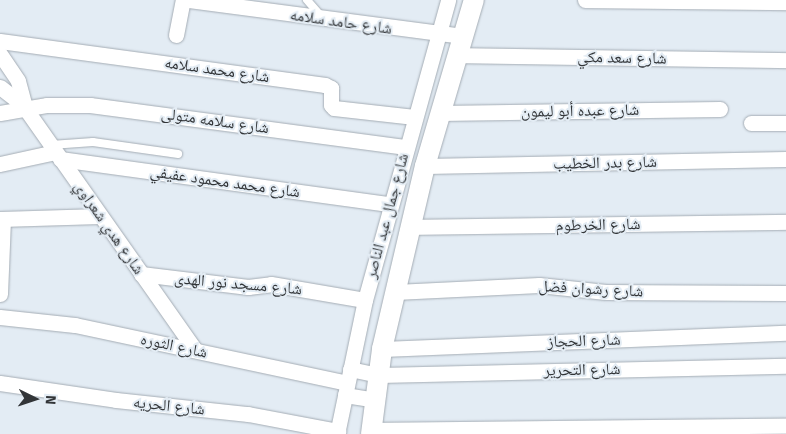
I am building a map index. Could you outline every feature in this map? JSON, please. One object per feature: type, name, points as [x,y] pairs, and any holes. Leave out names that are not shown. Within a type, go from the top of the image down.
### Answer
[{"type":"street","points":[[176,35],[183,0]]},
{"type":"street","name":"شارع حامد سلامه","points":[[189,0],[438,35],[463,36]]},
{"type":"street","name":"شارع جمال عبد الناصر","points":[[338,433],[365,300],[389,204],[448,0]]},
{"type":"street","name":"شارع جمال عبد الناصر","points":[[372,432],[382,349],[410,227],[439,113],[474,0]]},
{"type":"street","points":[[586,0],[786,2]]},
{"type":"street","name":"شارع محمد سلامه","points":[[0,41],[326,85],[332,88],[332,107],[414,117]]},
{"type":"street","name":"شارع هدي شعراوي","points":[[0,54],[18,81],[24,107]]},
{"type":"street","name":"شارع سعد مكي","points":[[457,55],[786,60]]},
{"type":"street","name":"شارع هدي شعراوي","points":[[0,88],[24,107],[195,350]]},
{"type":"street","name":"شارع سلامه متولى","points":[[0,113],[24,107],[90,105],[406,147]]},
{"type":"street","name":"شارع عبده أبو ليمون","points":[[439,113],[720,109]]},
{"type":"street","points":[[751,123],[786,123]]},
{"type":"street","points":[[0,164],[56,152]]},
{"type":"street","name":"شارع محمد محمود عفيفي","points":[[56,152],[389,204]]},
{"type":"street","name":"شارع بدر الخطيب","points":[[425,166],[786,159]]},
{"type":"street","points":[[0,294],[2,219],[100,216]]},
{"type":"street","name":"شارع الخرطوم","points":[[410,227],[786,222]]},
{"type":"street","name":"شارع مسجد نور الهدى","points":[[141,274],[248,287],[271,284],[365,300]]},
{"type":"street","name":"شارع رشوان فضل","points":[[395,292],[539,285],[606,292],[786,293]]},
{"type":"street","name":"شارع الثوره","points":[[0,317],[75,325],[347,383]]},
{"type":"street","name":"شارع الحجاز","points":[[382,349],[786,333]]},
{"type":"street","name":"شارع التحرير","points":[[347,383],[379,375],[786,366]]},
{"type":"street","name":"شارع الحريه","points":[[0,383],[116,400],[248,414],[338,433]]},
{"type":"street","points":[[347,383],[376,400]]},
{"type":"street","points":[[372,432],[742,430],[786,426]]},
{"type":"lane","points":[[307,0],[324,20]]},
{"type":"lane","points":[[56,152],[93,142],[178,154]]}]
